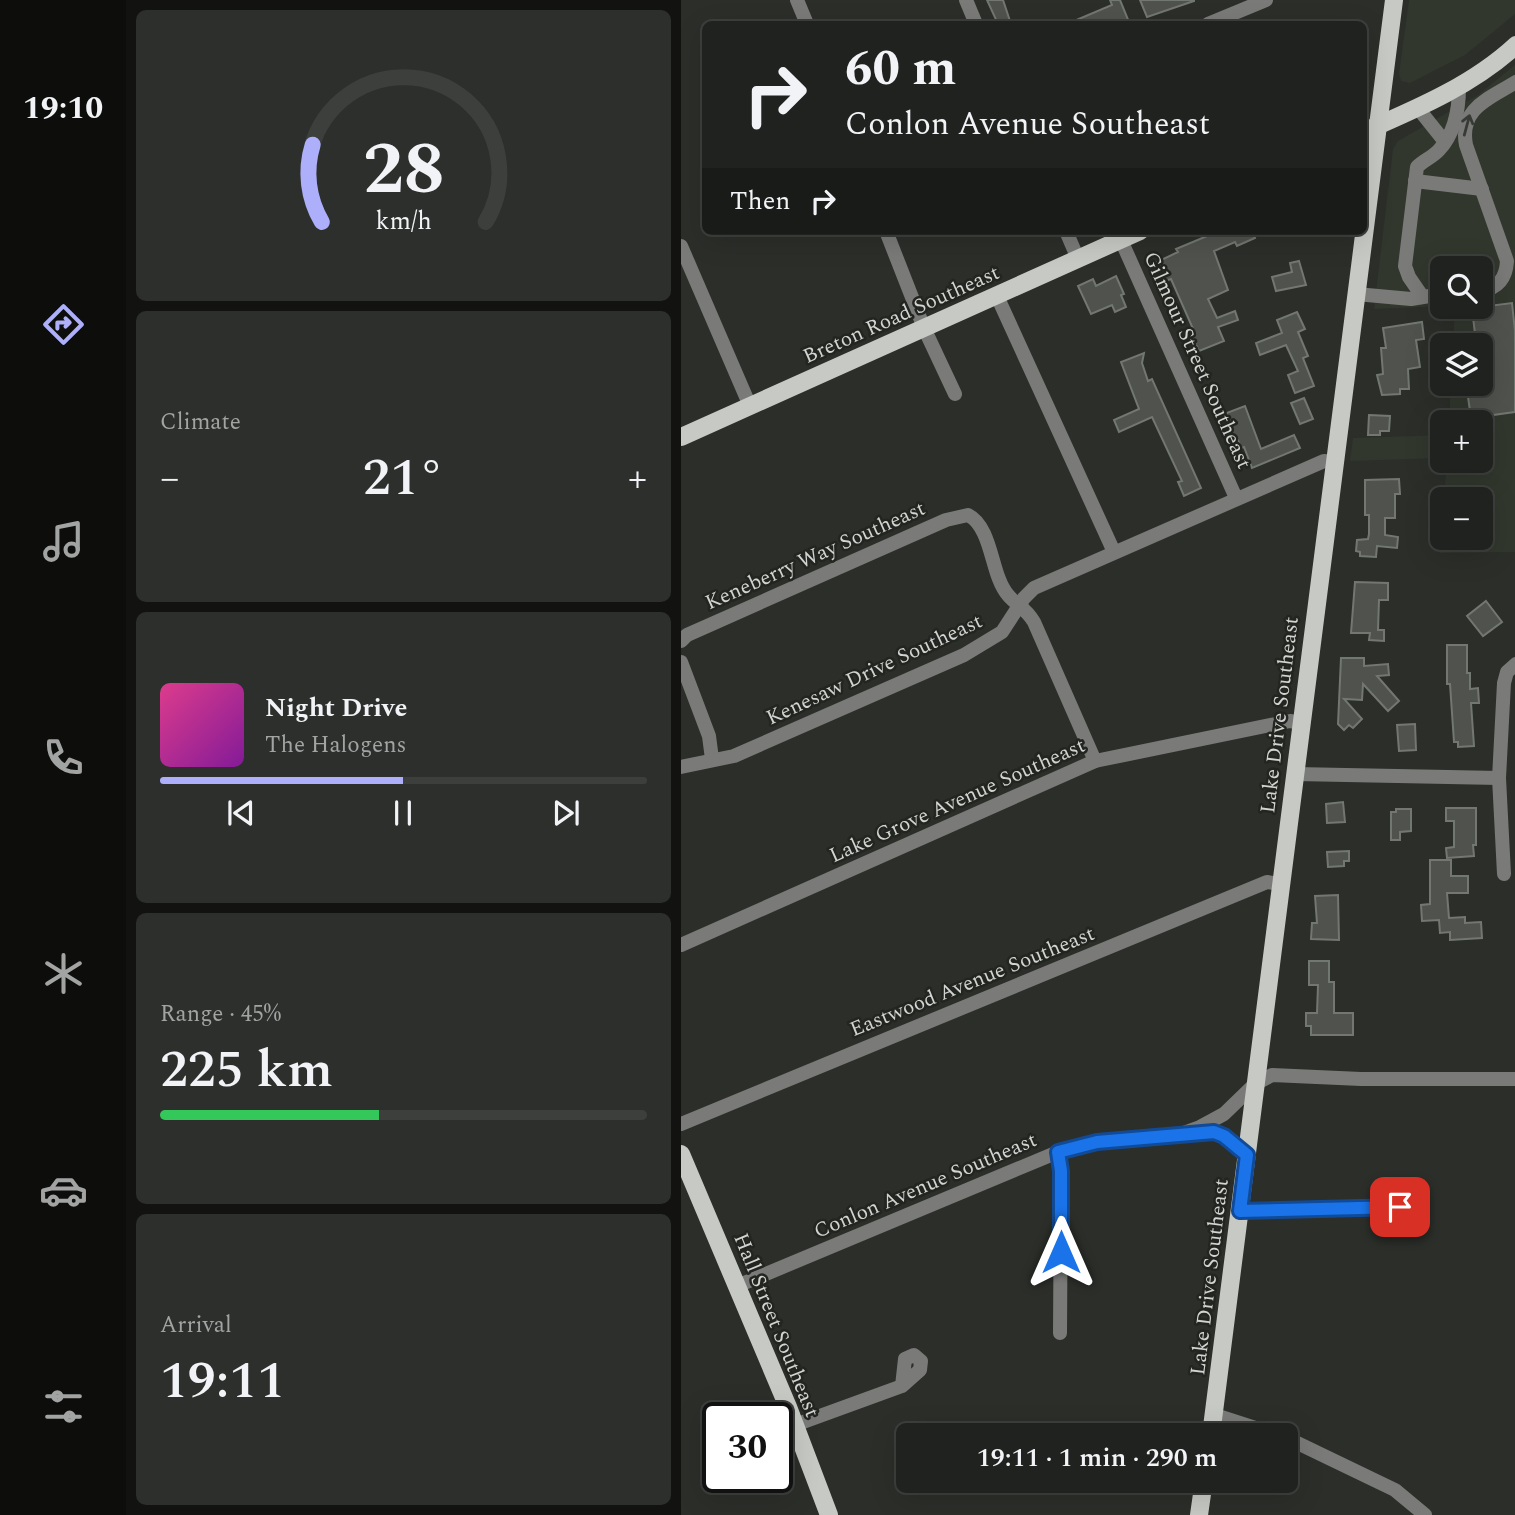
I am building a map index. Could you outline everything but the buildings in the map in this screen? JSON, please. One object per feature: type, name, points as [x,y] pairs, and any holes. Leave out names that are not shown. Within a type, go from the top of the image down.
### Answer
[{"type":"main road","name":"Lake Drive Southeast","points":[[1367,173],[1371,129],[1394,0]]},
{"type":"main road","points":[[1371,129],[1459,87],[1501,59],[1515,45]]},
{"type":"main road","name":"Breton Road Southeast","points":[[681,437],[1132,235]]},
{"type":"main road","name":"Lake Drive Southeast","points":[[1213,1423],[1361,235]]},
{"type":"main road","name":"Hall Street Southeast","points":[[681,1154],[795,1425],[829,1515]]},
{"type":"main road","points":[[1199,1515],[1202,1493]]},
{"type":"street","points":[[797,0],[806,21]]},
{"type":"street","points":[[966,0],[975,21]]},
{"type":"street","points":[[1215,21],[1266,0]]},
{"type":"street","points":[[1493,287],[1501,281],[1507,261],[1466,145],[1466,120],[1475,108],[1515,82]]},
{"type":"street","points":[[1422,296],[1405,266],[1415,181],[1420,164],[1437,152],[1445,142],[1455,120],[1459,87]]},
{"type":"street","points":[[1417,107],[1445,142]]},
{"type":"street","points":[[1415,181],[1482,188]]},
{"type":"street","points":[[888,235],[924,328],[955,394]]},
{"type":"street","points":[[1068,235],[1078,259]]},
{"type":"street","name":"Gilmour Street Southeast","points":[[1121,240],[1236,498]]},
{"type":"street","points":[[681,246],[750,406]]},
{"type":"street","points":[[1356,294],[1411,299],[1430,295]]},
{"type":"street","points":[[997,296],[1114,552]]},
{"type":"street","name":"Kenesaw Drive Southeast","points":[[681,767],[734,756],[964,655],[1002,632],[1021,607],[1024,598],[1034,588],[1324,461],[1334,462]]},
{"type":"street","name":"Keneberry Way Southeast","points":[[681,641],[687,635],[946,520],[968,515],[980,526],[1008,599],[1021,607]]},
{"type":"street","points":[[1021,607],[1034,622],[1095,761]]},
{"type":"street","points":[[681,662],[709,736],[711,759]]},
{"type":"street","points":[[1504,874],[1509,839],[1499,778],[1504,683],[1507,672],[1515,664]]},
{"type":"street","name":"Lake Grove Avenue Southeast","points":[[681,945],[1095,761],[1290,721],[1301,723]]},
{"type":"street","points":[[1295,774],[1499,778]]},
{"type":"street","name":"Eastwood Avenue Southeast","points":[[681,1124],[1267,882],[1281,884]]},
{"type":"street","points":[[1255,1084],[1272,1074],[1361,1079],[1515,1079]]},
{"type":"street","name":"Conlon Avenue Southeast","points":[[1175,1136],[1224,1114],[1255,1084]]},
{"type":"street","name":"Conlon Avenue Southeast","points":[[737,1286],[1058,1152],[1097,1142],[1214,1132],[1224,1136],[1247,1155]]},
{"type":"street","points":[[1058,1152],[1061,1171],[1060,1333]]},
{"type":"street","points":[[1240,1211],[1400,1207]]},
{"type":"street","points":[[795,1425],[903,1386]]},
{"type":"street","points":[[1215,1415],[1240,1423]]},
{"type":"street","points":[[1298,1443],[1395,1490],[1425,1515]]},
{"type":"shaded area","points":[[1409,0],[1515,0],[1515,14],[1465,55],[1410,83],[1401,81],[1399,74]]},
{"type":"shaded area","points":[[1515,65],[1515,552],[1440,553],[1440,550],[1493,550],[1493,487],[1445,487],[1446,473],[1493,473],[1493,410],[1450,410],[1450,396],[1493,396],[1493,333],[1454,333],[1454,319],[1493,319],[1493,256],[1430,256],[1430,307],[1374,309],[1393,149],[1398,141],[1478,95]]},
{"type":"shaded area","points":[[1430,435],[1430,458],[1350,461],[1353,438]]},
{"type":"route","points":[[1061,1252],[1061,1171],[1058,1152],[1097,1142],[1214,1132],[1224,1136],[1247,1155],[1240,1211],[1400,1207]]}]
